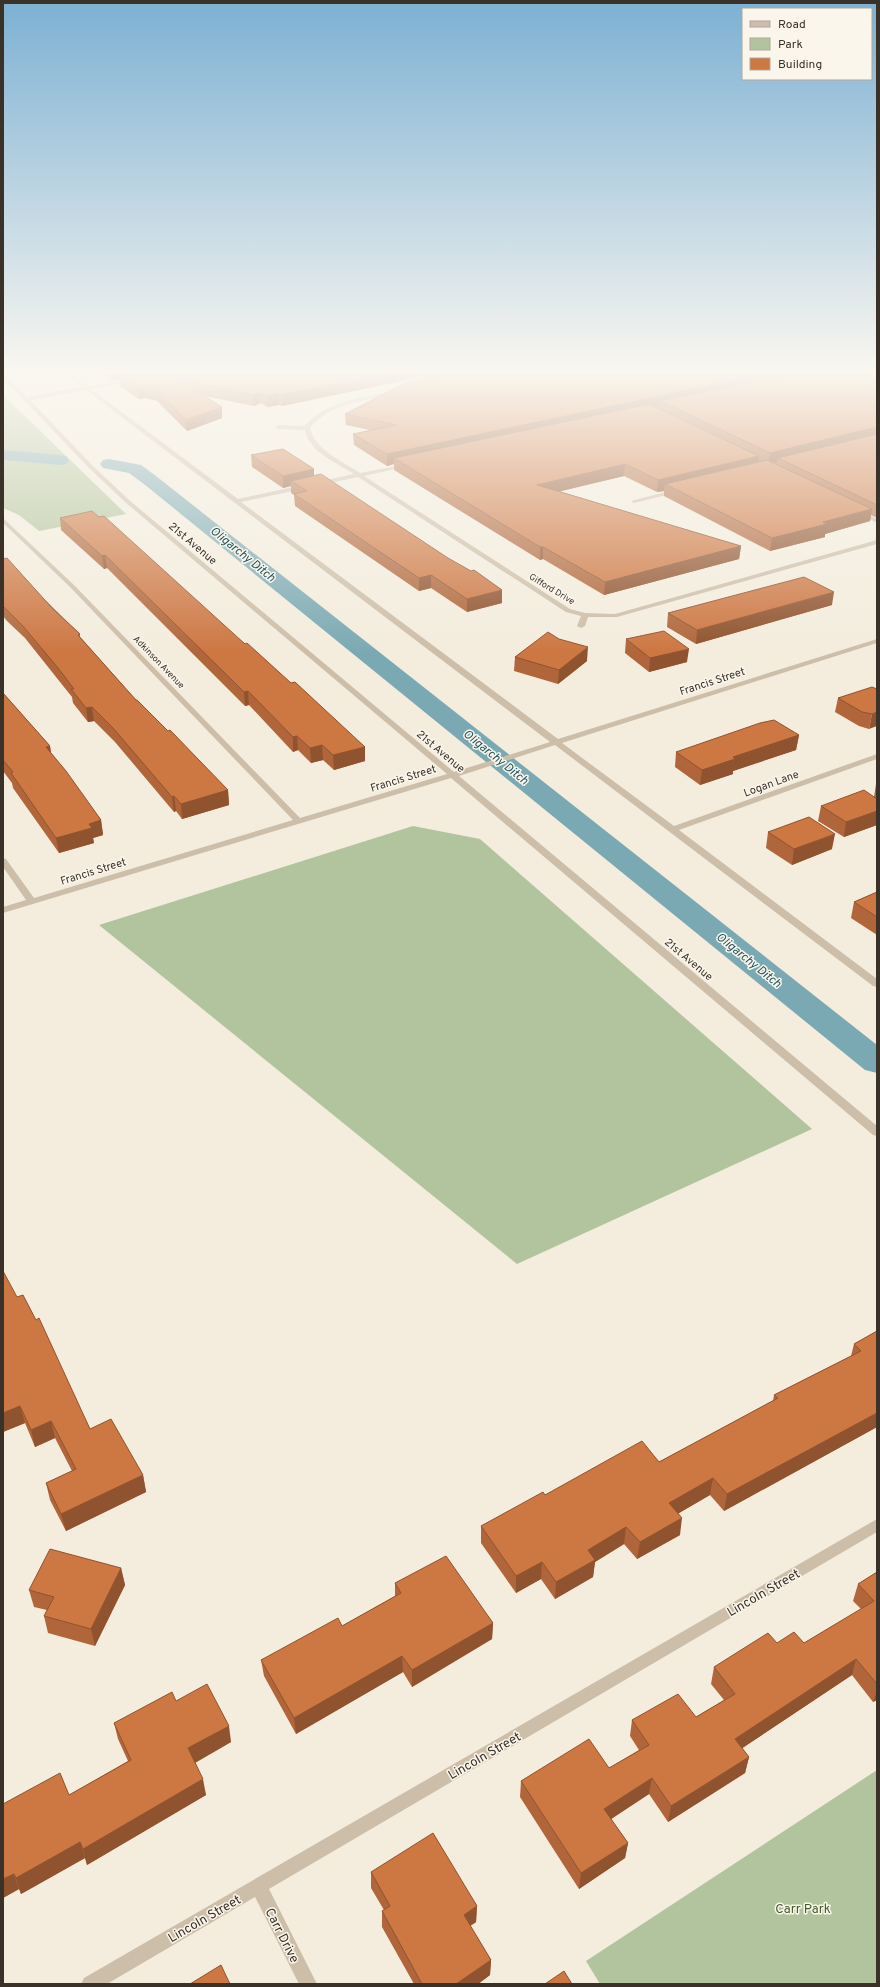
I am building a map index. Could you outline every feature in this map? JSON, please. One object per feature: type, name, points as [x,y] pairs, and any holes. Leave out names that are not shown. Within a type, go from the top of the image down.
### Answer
[{"type":"street","name":"21st Avenue","points":[[91,467],[127,501],[877,1132]]},
{"type":"street","points":[[190,467],[877,984]]},
{"type":"street","name":"Gifford Drive","points":[[346,467],[568,611],[586,615],[615,616],[877,542]]},
{"type":"street","points":[[236,502],[395,467]]},
{"type":"street","points":[[634,501],[686,488]]},
{"type":"street","points":[[850,508],[877,521]]},
{"type":"street","name":"Adkinson Avenue","points":[[3,520],[72,586],[298,822]]},
{"type":"street","points":[[581,626],[586,615]]},
{"type":"street","name":"Francis Street","points":[[3,910],[557,743],[877,641]]},
{"type":"street","name":"Logan Lane","points":[[672,830],[877,756]]},
{"type":"street","points":[[3,861],[32,902]]},
{"type":"street","name":"Lincoln Street","points":[[90,1984],[877,1526]]},
{"type":"street","name":"Carr Drive","points":[[259,1886],[308,1984]]},
{"type":"green space","points":[[3,467],[77,467],[126,514],[39,531],[19,515],[3,508]]},
{"type":"green space","points":[[413,826],[480,839],[812,1129],[517,1264],[99,925]]},
{"type":"green space","name":"Carr Park","points":[[877,1770],[877,1984],[600,1984],[586,1961]]},
{"type":"building","points":[[269,467],[310,467],[314,469],[283,476]]},
{"type":"building","points":[[408,467],[614,467],[537,485],[741,546],[605,582],[543,547],[540,547]]},
{"type":"building","points":[[631,467],[714,467],[658,480]]},
{"type":"building","points":[[738,467],[781,467],[872,509],[823,522],[827,524],[772,538],[665,484]]},
{"type":"building","points":[[796,467],[877,467],[877,505]]},
{"type":"building","points":[[321,474],[448,558],[471,571],[474,570],[502,590],[467,599],[431,575],[419,578],[294,494],[307,491],[291,481]]},
{"type":"building","points":[[92,511],[99,517],[104,516],[245,644],[247,643],[291,683],[295,682],[365,747],[333,755],[322,745],[310,748],[297,736],[293,737],[248,691],[244,692],[105,555],[102,556],[60,518]]},
{"type":"building","points":[[7,558],[53,609],[80,634],[78,635],[136,700],[168,731],[170,730],[228,790],[181,804],[174,796],[172,797],[113,728],[92,707],[86,708],[71,689],[74,689],[58,668],[22,625],[3,606],[3,559]]},
{"type":"building","points":[[804,577],[834,592],[697,630],[668,613]]},
{"type":"building","points":[[664,631],[689,649],[650,658],[626,639]]},
{"type":"building","points":[[548,632],[559,639],[588,647],[559,670],[515,657]]},
{"type":"building","points":[[872,687],[877,689],[877,712],[872,714],[862,712],[838,698]]},
{"type":"building","points":[[3,693],[50,746],[46,747],[66,771],[101,820],[89,824],[92,828],[56,838],[11,773],[13,772],[3,760]]},
{"type":"building","points":[[774,720],[799,735],[733,757],[735,759],[702,770],[676,752],[760,723]]},
{"type":"building","points":[[864,790],[877,799],[877,811],[846,822],[821,806]]},
{"type":"building","points":[[809,817],[835,834],[794,849],[768,832]]},
{"type":"building","points":[[877,892],[877,917],[854,902]]},
{"type":"building","points":[[3,1271],[17,1297],[23,1295],[36,1320],[39,1318],[90,1429],[111,1419],[143,1475],[61,1514],[46,1483],[76,1469],[51,1421],[31,1430],[20,1406],[3,1413]]},
{"type":"building","points":[[877,1331],[877,1413],[727,1494],[713,1478],[669,1503],[682,1518],[640,1542],[626,1527],[588,1550],[595,1560],[556,1582],[542,1562],[516,1576],[481,1526],[543,1492],[545,1495],[642,1441],[659,1462],[778,1398],[774,1395],[861,1351],[854,1344]]},
{"type":"building","points":[[50,1549],[121,1568],[91,1629],[44,1616],[54,1597],[29,1590]]},
{"type":"building","points":[[446,1556],[493,1623],[412,1670],[402,1656],[294,1718],[261,1660],[338,1618],[342,1626],[401,1593],[395,1583]]},
{"type":"building","points":[[877,1572],[877,1684],[856,1659],[735,1739],[749,1757],[671,1806],[652,1778],[604,1809],[628,1843],[581,1873],[521,1781],[589,1739],[609,1768],[649,1745],[632,1720],[678,1694],[696,1717],[735,1694],[714,1667],[768,1633],[777,1643],[794,1632],[804,1643],[874,1601],[858,1584]]},
{"type":"building","points":[[207,1684],[229,1726],[188,1748],[203,1779],[83,1849],[80,1842],[16,1878],[14,1874],[3,1879],[3,1804],[60,1773],[69,1795],[131,1760],[114,1723],[172,1692],[176,1701]]},
{"type":"building","points":[[433,1833],[477,1906],[464,1915],[491,1960],[456,1984],[422,1984],[382,1911],[390,1906],[371,1872]]},
{"type":"building","points":[[221,1965],[230,1984],[190,1984]]},
{"type":"building","points":[[564,1971],[572,1984],[545,1984]]},
{"type":"waterway","name":"Oligarchy Ditch","points":[[123,467],[135,469],[150,480],[877,1062]]}]
